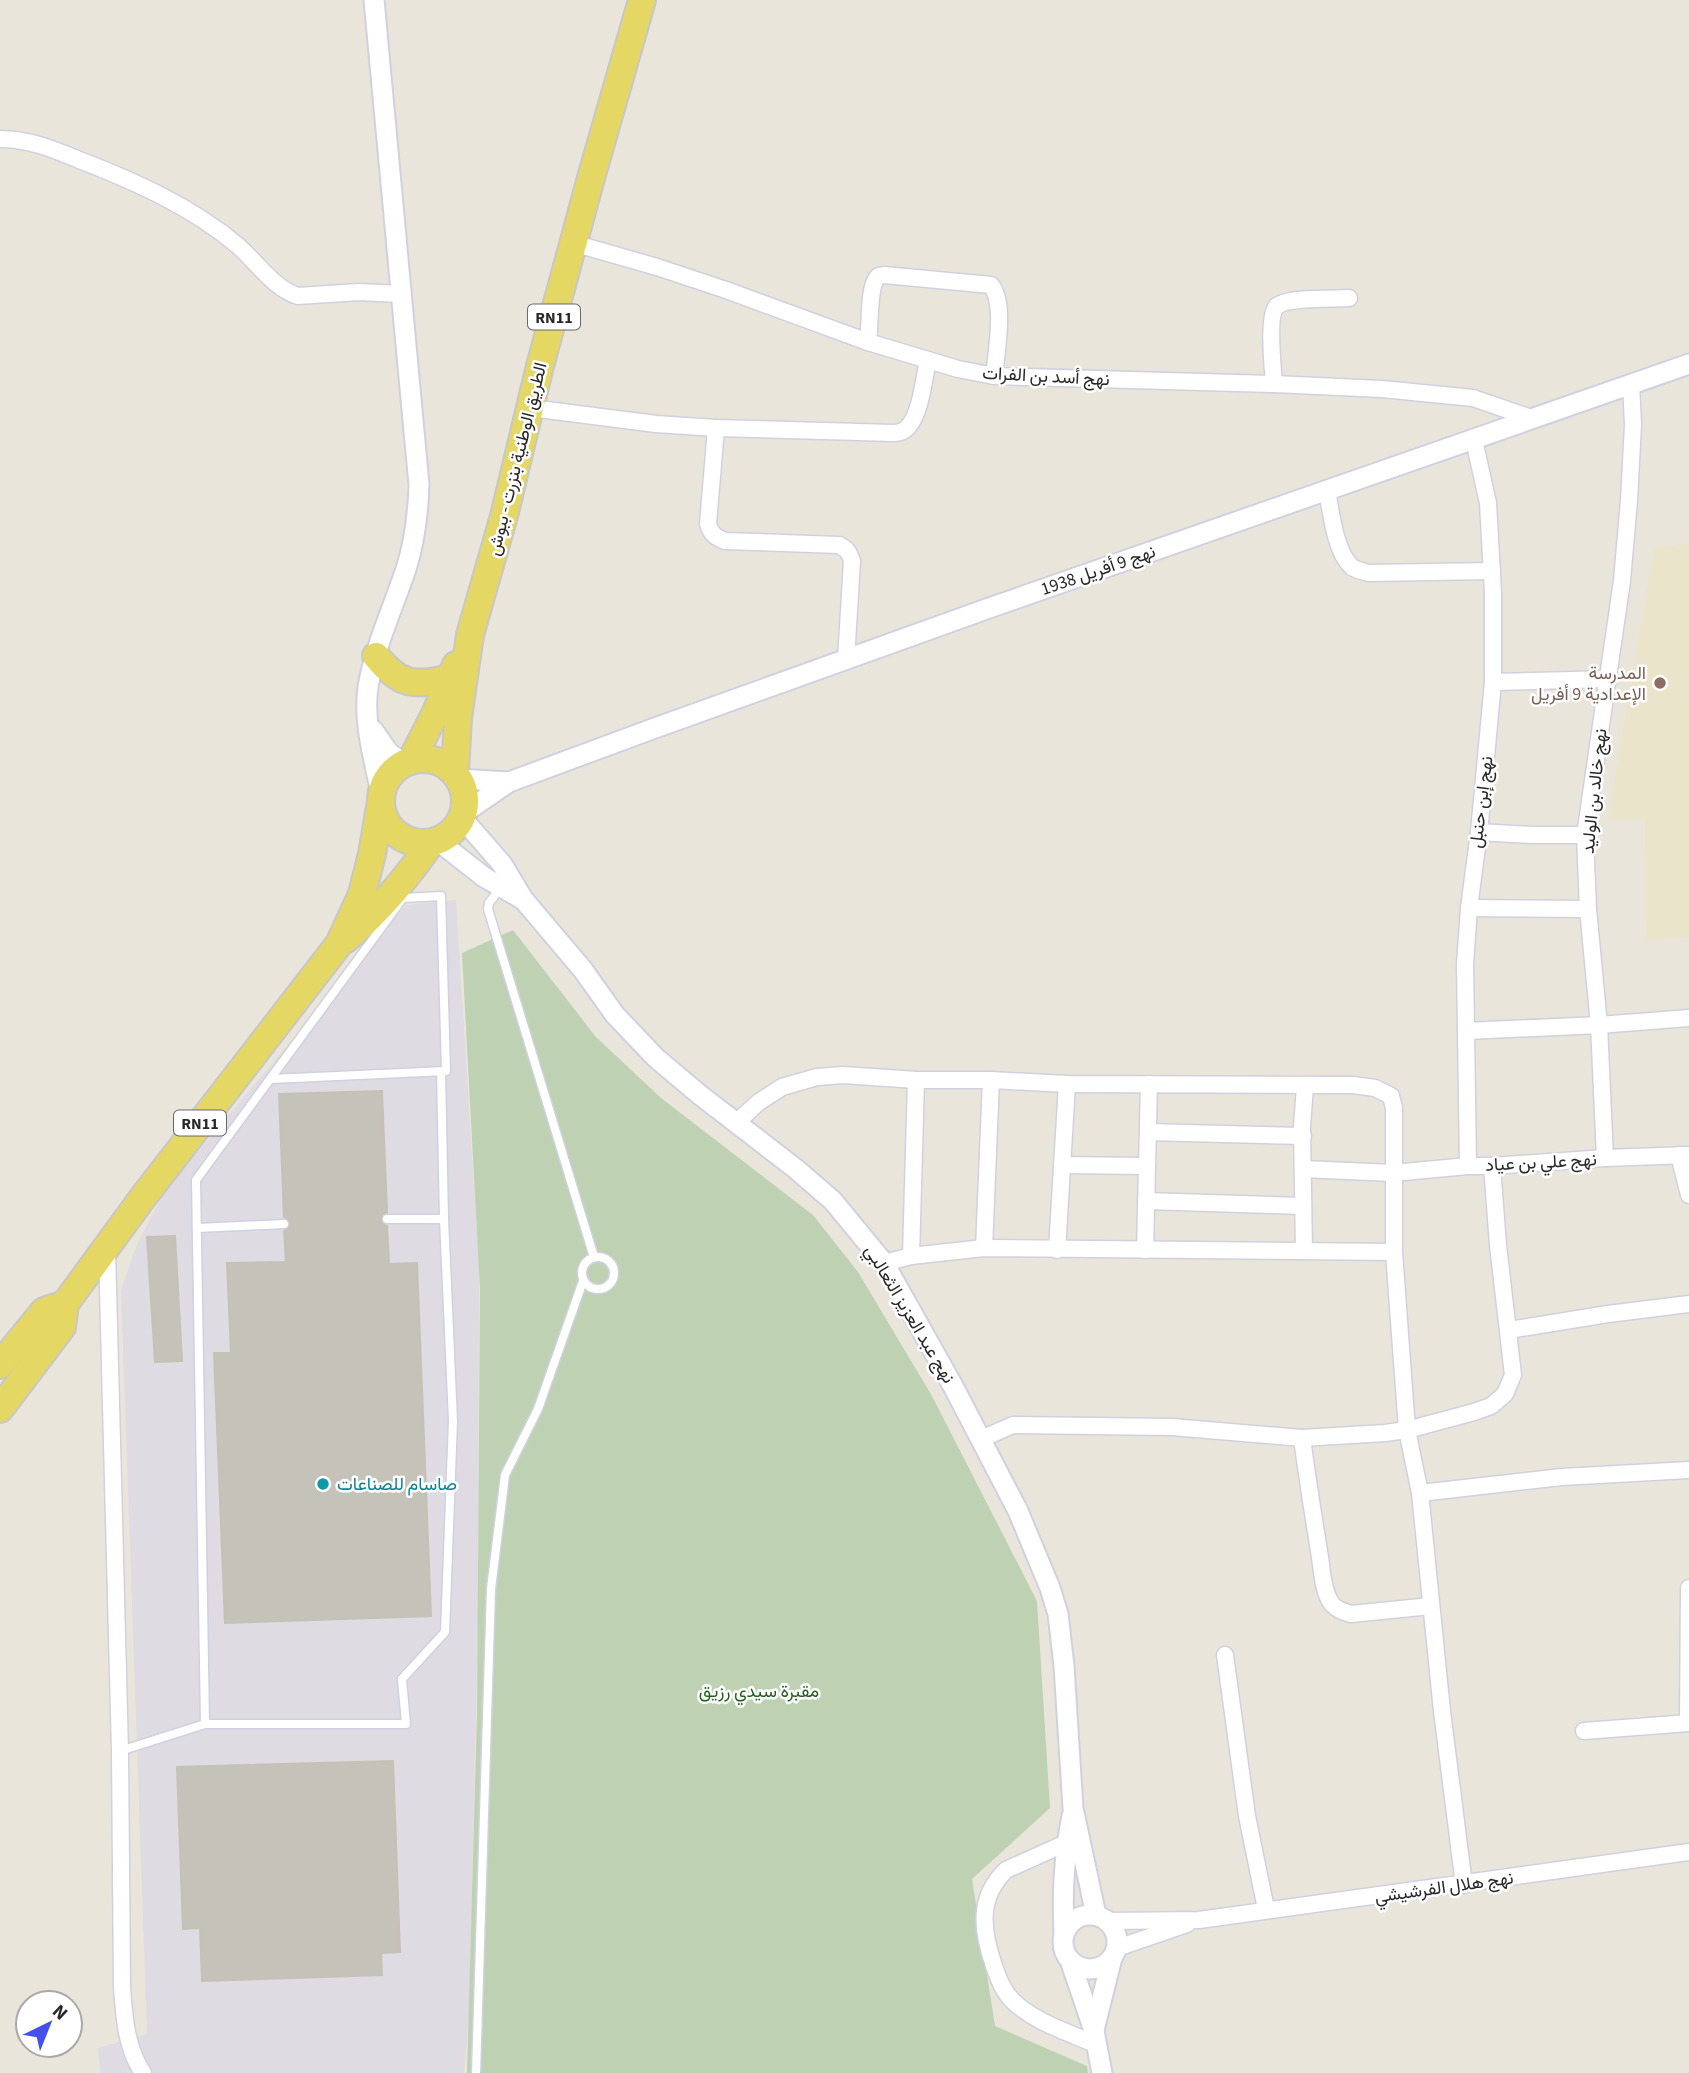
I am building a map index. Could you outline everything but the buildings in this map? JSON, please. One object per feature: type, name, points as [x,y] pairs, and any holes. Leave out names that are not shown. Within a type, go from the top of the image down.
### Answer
[{"type":"main road","name":"الطريق الوطنية بنزرت - ببوش","points":[[457,776],[458,718],[470,635],[504,516],[573,243],[642,0]]},
{"type":"main road","name":"الطريق الوطنية بنزرت - ببوش","points":[[408,762],[436,714],[470,635]]},
{"type":"main road","points":[[376,656],[394,675],[410,683],[429,683],[450,678]]},
{"type":"main road","points":[[408,762],[431,759],[444,764],[457,776]]},
{"type":"main road","name":"RN11","points":[[0,1409],[62,1327],[65,1304],[339,944],[362,894],[387,778],[396,768],[408,762]]},
{"type":"main road","name":"RN11","points":[[339,944],[369,920],[434,842],[451,833],[463,816],[466,801],[457,776]]},
{"type":"main road","points":[[381,797],[385,819],[396,833],[411,842],[434,842]]},
{"type":"main road","name":"RN11","points":[[0,1364],[44,1311],[65,1304]]},
{"type":"street","points":[[374,0],[419,485],[414,539],[368,687],[367,721],[381,797]]},
{"type":"street","points":[[0,139],[17,139],[42,145],[111,172],[157,194],[236,244],[292,294],[401,294]]},
{"type":"street","name":"نهج أسد بن الفرات","points":[[573,243],[726,290],[868,342],[993,376],[1382,389],[1473,398],[1534,419]]},
{"type":"street","points":[[868,342],[871,292],[878,276],[991,285],[998,299],[993,376]]},
{"type":"street","points":[[1274,384],[1272,324],[1277,306],[1289,301],[1349,298]]},
{"type":"street","points":[[531,408],[610,419],[716,428],[900,432],[907,429],[916,412],[928,360]]},
{"type":"street","name":"نهج 9 أفريل 1938","points":[[509,782],[846,660],[1689,364]]},
{"type":"street","name":"نهج خالد بن الوليد","points":[[1605,1158],[1600,1025],[1588,909],[1585,835],[1622,581],[1633,425],[1630,383]]},
{"type":"street","points":[[716,428],[708,524],[710,531],[715,537],[725,541],[839,545],[847,549],[852,561],[846,660]]},
{"type":"street","name":"نهج إبن حنبل","points":[[1468,1166],[1465,964],[1493,682],[1488,503],[1474,440]]},
{"type":"street","points":[[1327,490],[1338,544],[1353,568],[1368,573],[1492,571]]},
{"type":"street","points":[[1493,682],[1608,679]]},
{"type":"street","points":[[367,721],[389,753],[408,762]]},
{"type":"street","points":[[457,776],[509,782]]},
{"type":"street","points":[[509,782],[463,816],[502,864],[523,899]]},
{"type":"street","points":[[1479,832],[1585,835]]},
{"type":"street","points":[[434,842],[523,899]]},
{"type":"street","name":"نهج عبد العزيز الثعالبي","points":[[523,899],[583,970],[615,1015],[656,1058],[833,1201],[884,1263],[1018,1511],[1050,1588],[1058,1614],[1064,1666],[1073,1808],[1102,1918]]},
{"type":"street","points":[[1469,908],[1588,909]]},
{"type":"street","points":[[1466,1031],[1689,1018]]},
{"type":"street","points":[[737,1122],[759,1102],[782,1087],[817,1077],[1067,1084],[1336,1084],[1363,1086],[1381,1090],[1391,1096],[1394,1102],[1394,1252],[1407,1430],[1420,1493],[1442,1711],[1464,1885]]},
{"type":"street","points":[[911,1256],[916,1080]]},
{"type":"street","points":[[984,1248],[991,1080]]},
{"type":"street","points":[[1057,1250],[1067,1084]]},
{"type":"street","points":[[1145,1250],[1149,1084]]},
{"type":"street","points":[[1304,1251],[1305,1086]]},
{"type":"street","points":[[1148,1132],[1303,1136]]},
{"type":"street","points":[[1684,1155],[1689,1195]]},
{"type":"street","name":"نهج علي بن عياد","points":[[1303,1169],[1393,1173],[1468,1166],[1684,1155]]},
{"type":"street","points":[[1062,1165],[1147,1166]]},
{"type":"street","points":[[981,1439],[1013,1425],[1172,1427],[1302,1438],[1343,1437],[1407,1430],[1491,1406],[1509,1387],[1513,1375],[1492,1166]]},
{"type":"street","points":[[1146,1201],[1303,1206]]},
{"type":"street","points":[[106,1248],[120,1751],[121,1987],[130,2046],[143,2073]]},
{"type":"street","points":[[884,1263],[911,1256],[984,1248],[1394,1252]]},
{"type":"street","points":[[1509,1330],[1689,1304]]},
{"type":"street","points":[[1302,1438],[1323,1575],[1332,1604],[1340,1611],[1351,1614],[1431,1606]]},
{"type":"street","points":[[1420,1493],[1562,1477],[1689,1470]]},
{"type":"street","points":[[1584,1731],[1688,1723],[1689,1588]]},
{"type":"street","points":[[1225,1655],[1247,1815],[1266,1909]]},
{"type":"street","name":"نهج عبد العزيز الثعالبي","points":[[1064,1933],[1066,1843],[1073,1808]]},
{"type":"street","points":[[1066,1843],[1001,1874],[994,1882],[988,1898],[983,1929],[999,1982],[1015,2003],[1030,2014],[1096,2038]]},
{"type":"street","name":"نهج هلال الفرشيشي","points":[[1102,1918],[1199,1920],[1689,1852]]},
{"type":"street","points":[[1096,2038],[1117,1938],[1114,1929],[1102,1918],[1086,1915],[1078,1918],[1064,1933],[1063,1948],[1070,1960],[1096,2038],[1102,2073]]},
{"type":"street","name":"نهج هلال الفرشيشي","points":[[1114,1953],[1199,1920]]},
{"type":"street","points":[[1070,1960],[1080,1967],[1092,1969],[1103,1965],[1114,1953]]},
{"type":"lane","points":[[501,887],[489,903],[488,909],[594,1257]]},
{"type":"lane","points":[[205,1724],[197,1180],[403,898],[441,896],[446,1071],[271,1079]]},
{"type":"lane","points":[[120,1751],[205,1724],[406,1724],[402,1679],[445,1632],[453,1421],[441,1072]]},
{"type":"lane","points":[[387,1219],[444,1219]]},
{"type":"lane","points":[[198,1228],[284,1224]]},
{"type":"lane","points":[[476,2073],[491,1590],[505,1475],[538,1409],[583,1281],[582,1268],[585,1262],[594,1257],[603,1257],[614,1272],[614,1279],[599,1290],[587,1286],[583,1281]]},
{"type":"shaded area","name":"المدرسة الإعدادية 9 أفريل","points":[[1689,542],[1689,937],[1646,940],[1645,819],[1608,819],[1654,548]]},
{"type":"shaded area","points":[[456,900],[479,1267],[478,1625],[469,2014],[464,2073],[100,2073],[98,2048],[147,2034],[121,1290],[138,1242],[167,1188],[406,905]]},
{"type":"green space","name":"مقبرة سيدي رزيق","points":[[513,930],[596,1037],[661,1098],[813,1215],[858,1272],[932,1396],[1037,1601],[1050,1808],[972,1879],[995,2026],[1087,2066],[1088,2073],[467,2073],[477,1712],[480,1289],[462,953]]},
{"type":"place","name":"المدرسة الإعدادية 9 أفريل","points":[[1660,683]]},
{"type":"place","name":"صاسام للصناعات","points":[[323,1484]]}]
